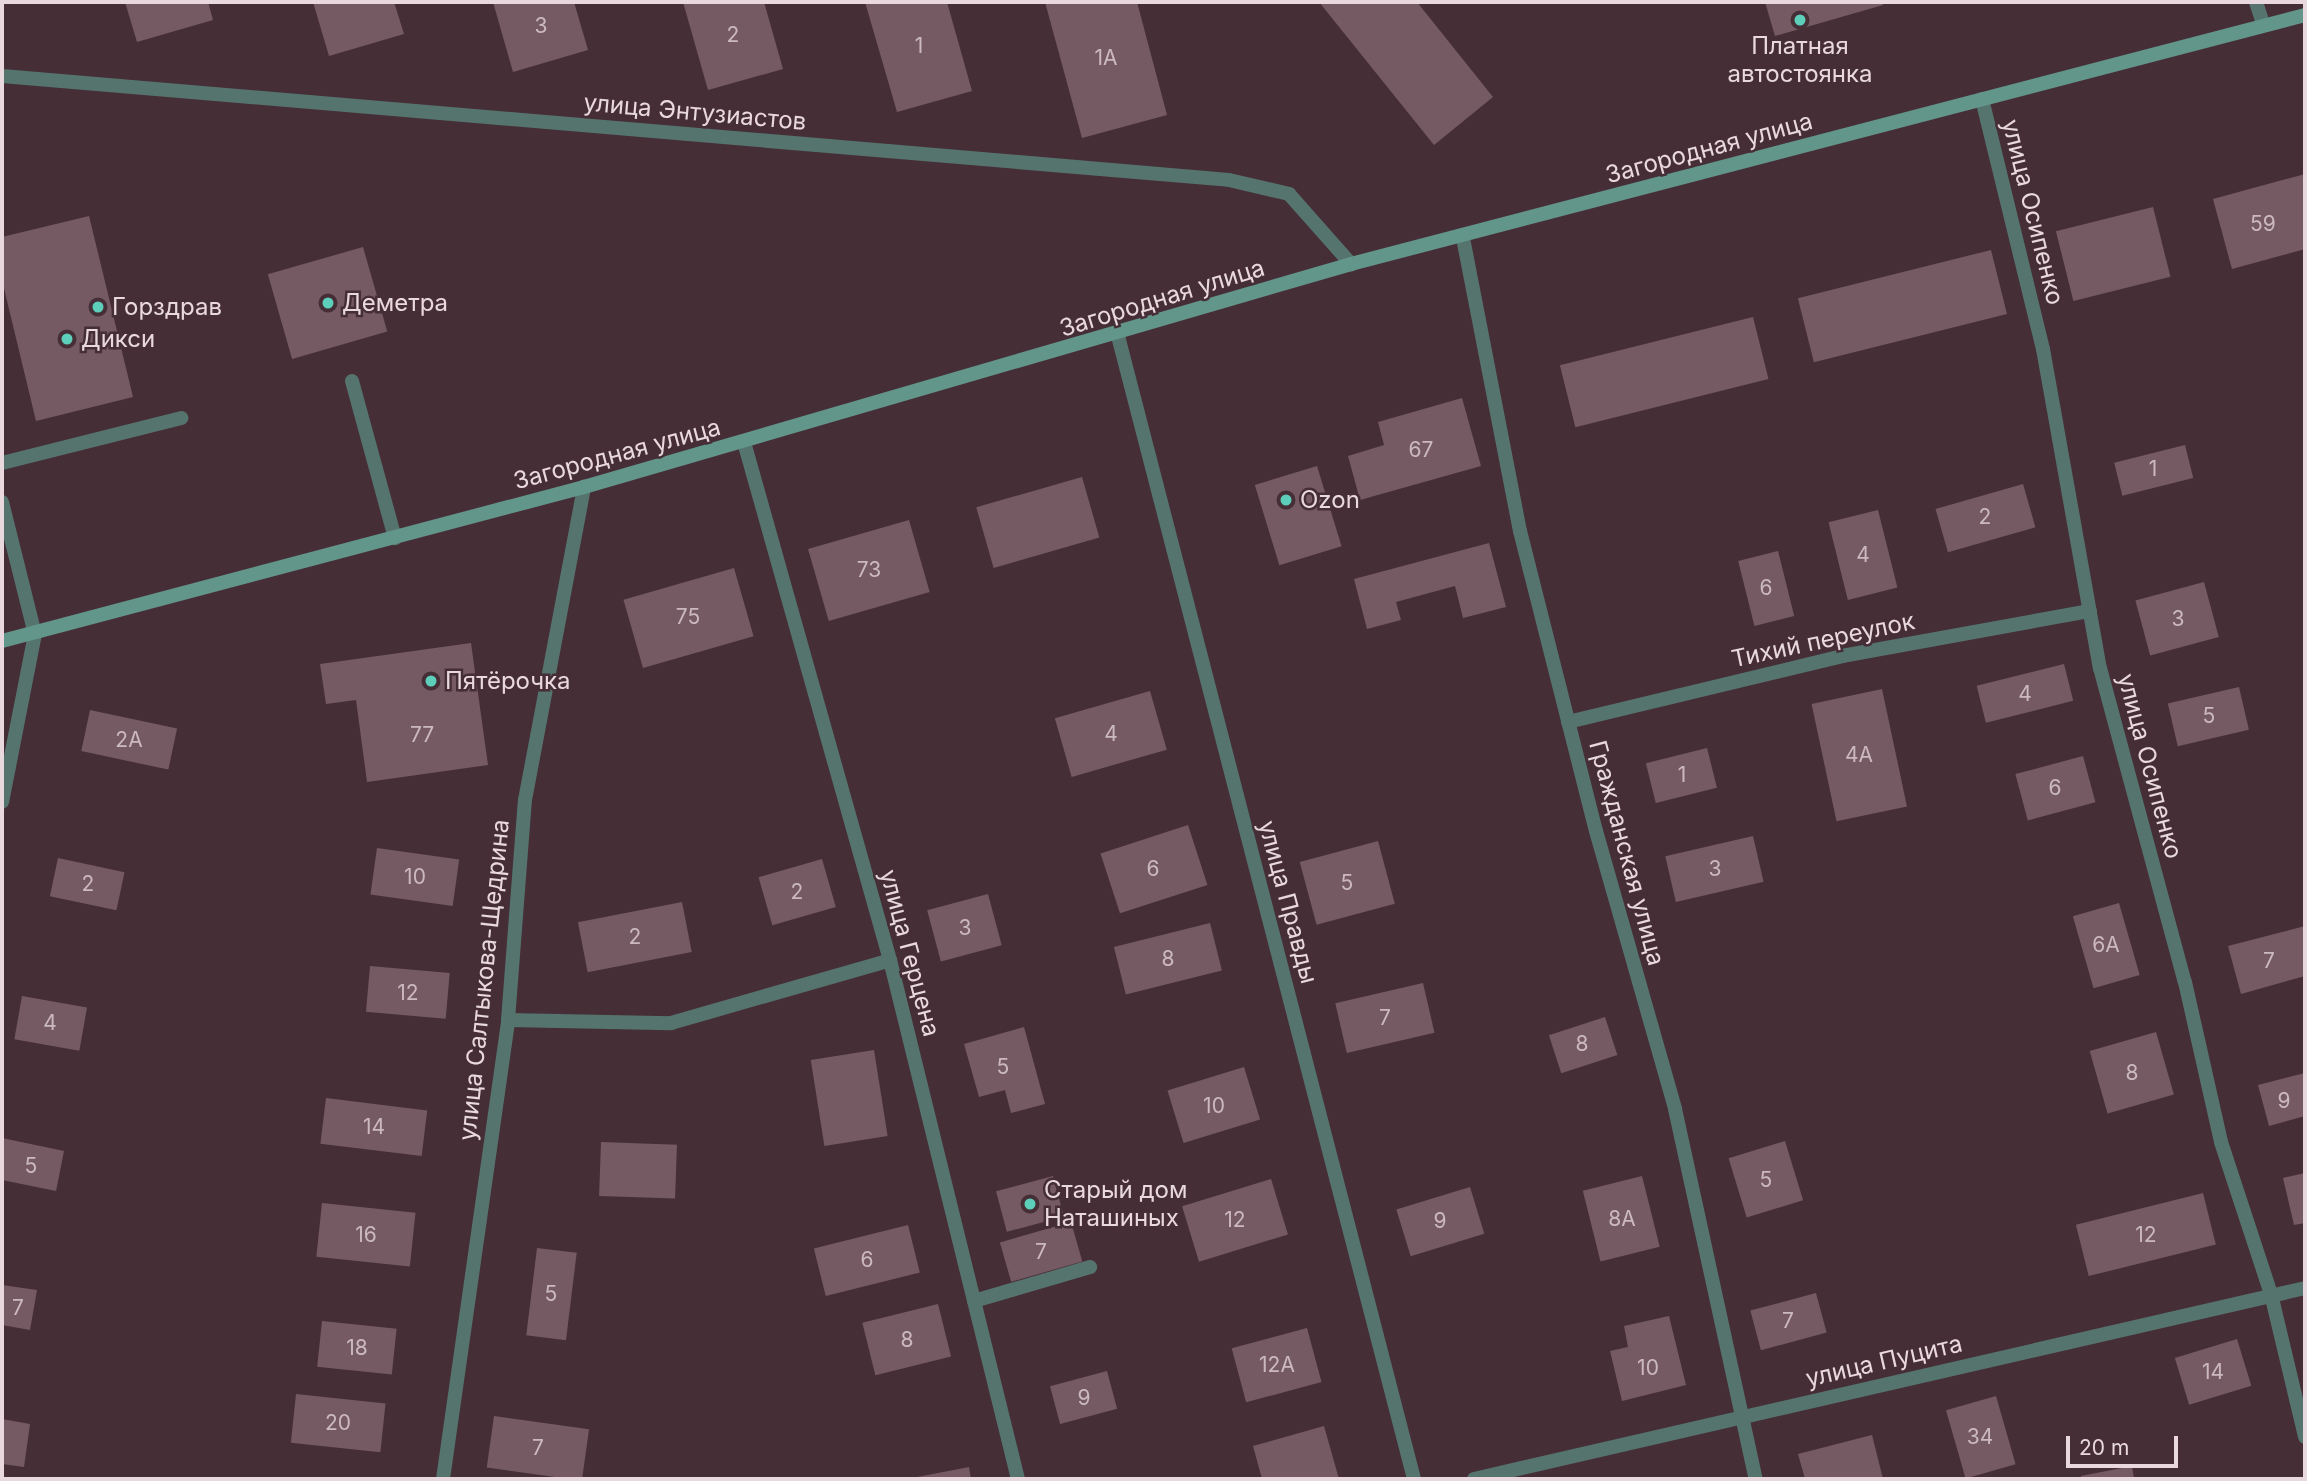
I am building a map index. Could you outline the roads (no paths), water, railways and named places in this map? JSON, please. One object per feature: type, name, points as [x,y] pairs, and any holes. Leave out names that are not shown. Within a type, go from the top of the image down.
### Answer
[{"type":"street","points":[[2256,2],[2263,24]]},
{"type":"street","name":"Загородная улица","points":[[2,641],[584,487],[1118,336],[1351,264],[1463,238],[2305,15]]},
{"type":"street","name":"улица Энтузиастов","points":[[2,76],[1228,180],[1289,194],[1351,264]]},
{"type":"street","name":"улица Осипенко","points":[[1982,99],[2043,349],[2090,611],[2221,1142],[2271,1294],[2305,1437]]},
{"type":"street","name":"Гражданская улица","points":[[1463,238],[1520,531],[1568,722],[1675,1110],[1756,1479]]},
{"type":"street","name":"улица Правды","points":[[1118,336],[1414,1479]]},
{"type":"street","points":[[352,381],[395,538]]},
{"type":"street","points":[[2,463],[181,418]]},
{"type":"street","name":"улица Герцена","points":[[744,442],[890,960],[1018,1479]]},
{"type":"street","name":"улица Салтыкова-Щедрина","points":[[443,1479],[508,1020],[525,800],[584,487]]},
{"type":"street","points":[[2,502],[35,634],[2,802]]},
{"type":"street","name":"Тихий переулок","points":[[1568,722],[1842,656],[2090,611]]},
{"type":"street","points":[[508,1020],[671,1023],[890,960]]},
{"type":"street","points":[[974,1301],[1090,1267]]},
{"type":"street","name":"улица Пуцита","points":[[1474,1479],[2305,1288]]},
{"type":"place","name":"Платная автостоянка","points":[[1800,20]]},
{"type":"place","name":"Деметра","points":[[328,303]]},
{"type":"place","name":"Горздрав","points":[[98,307]]},
{"type":"place","name":"Дикси","points":[[67,339]]},
{"type":"place","name":"Ozon","points":[[1286,500]]},
{"type":"place","name":"Пятёрочка","points":[[431,681]]},
{"type":"place","name":"Старый дом Наташиных","points":[[1030,1204]]}]
